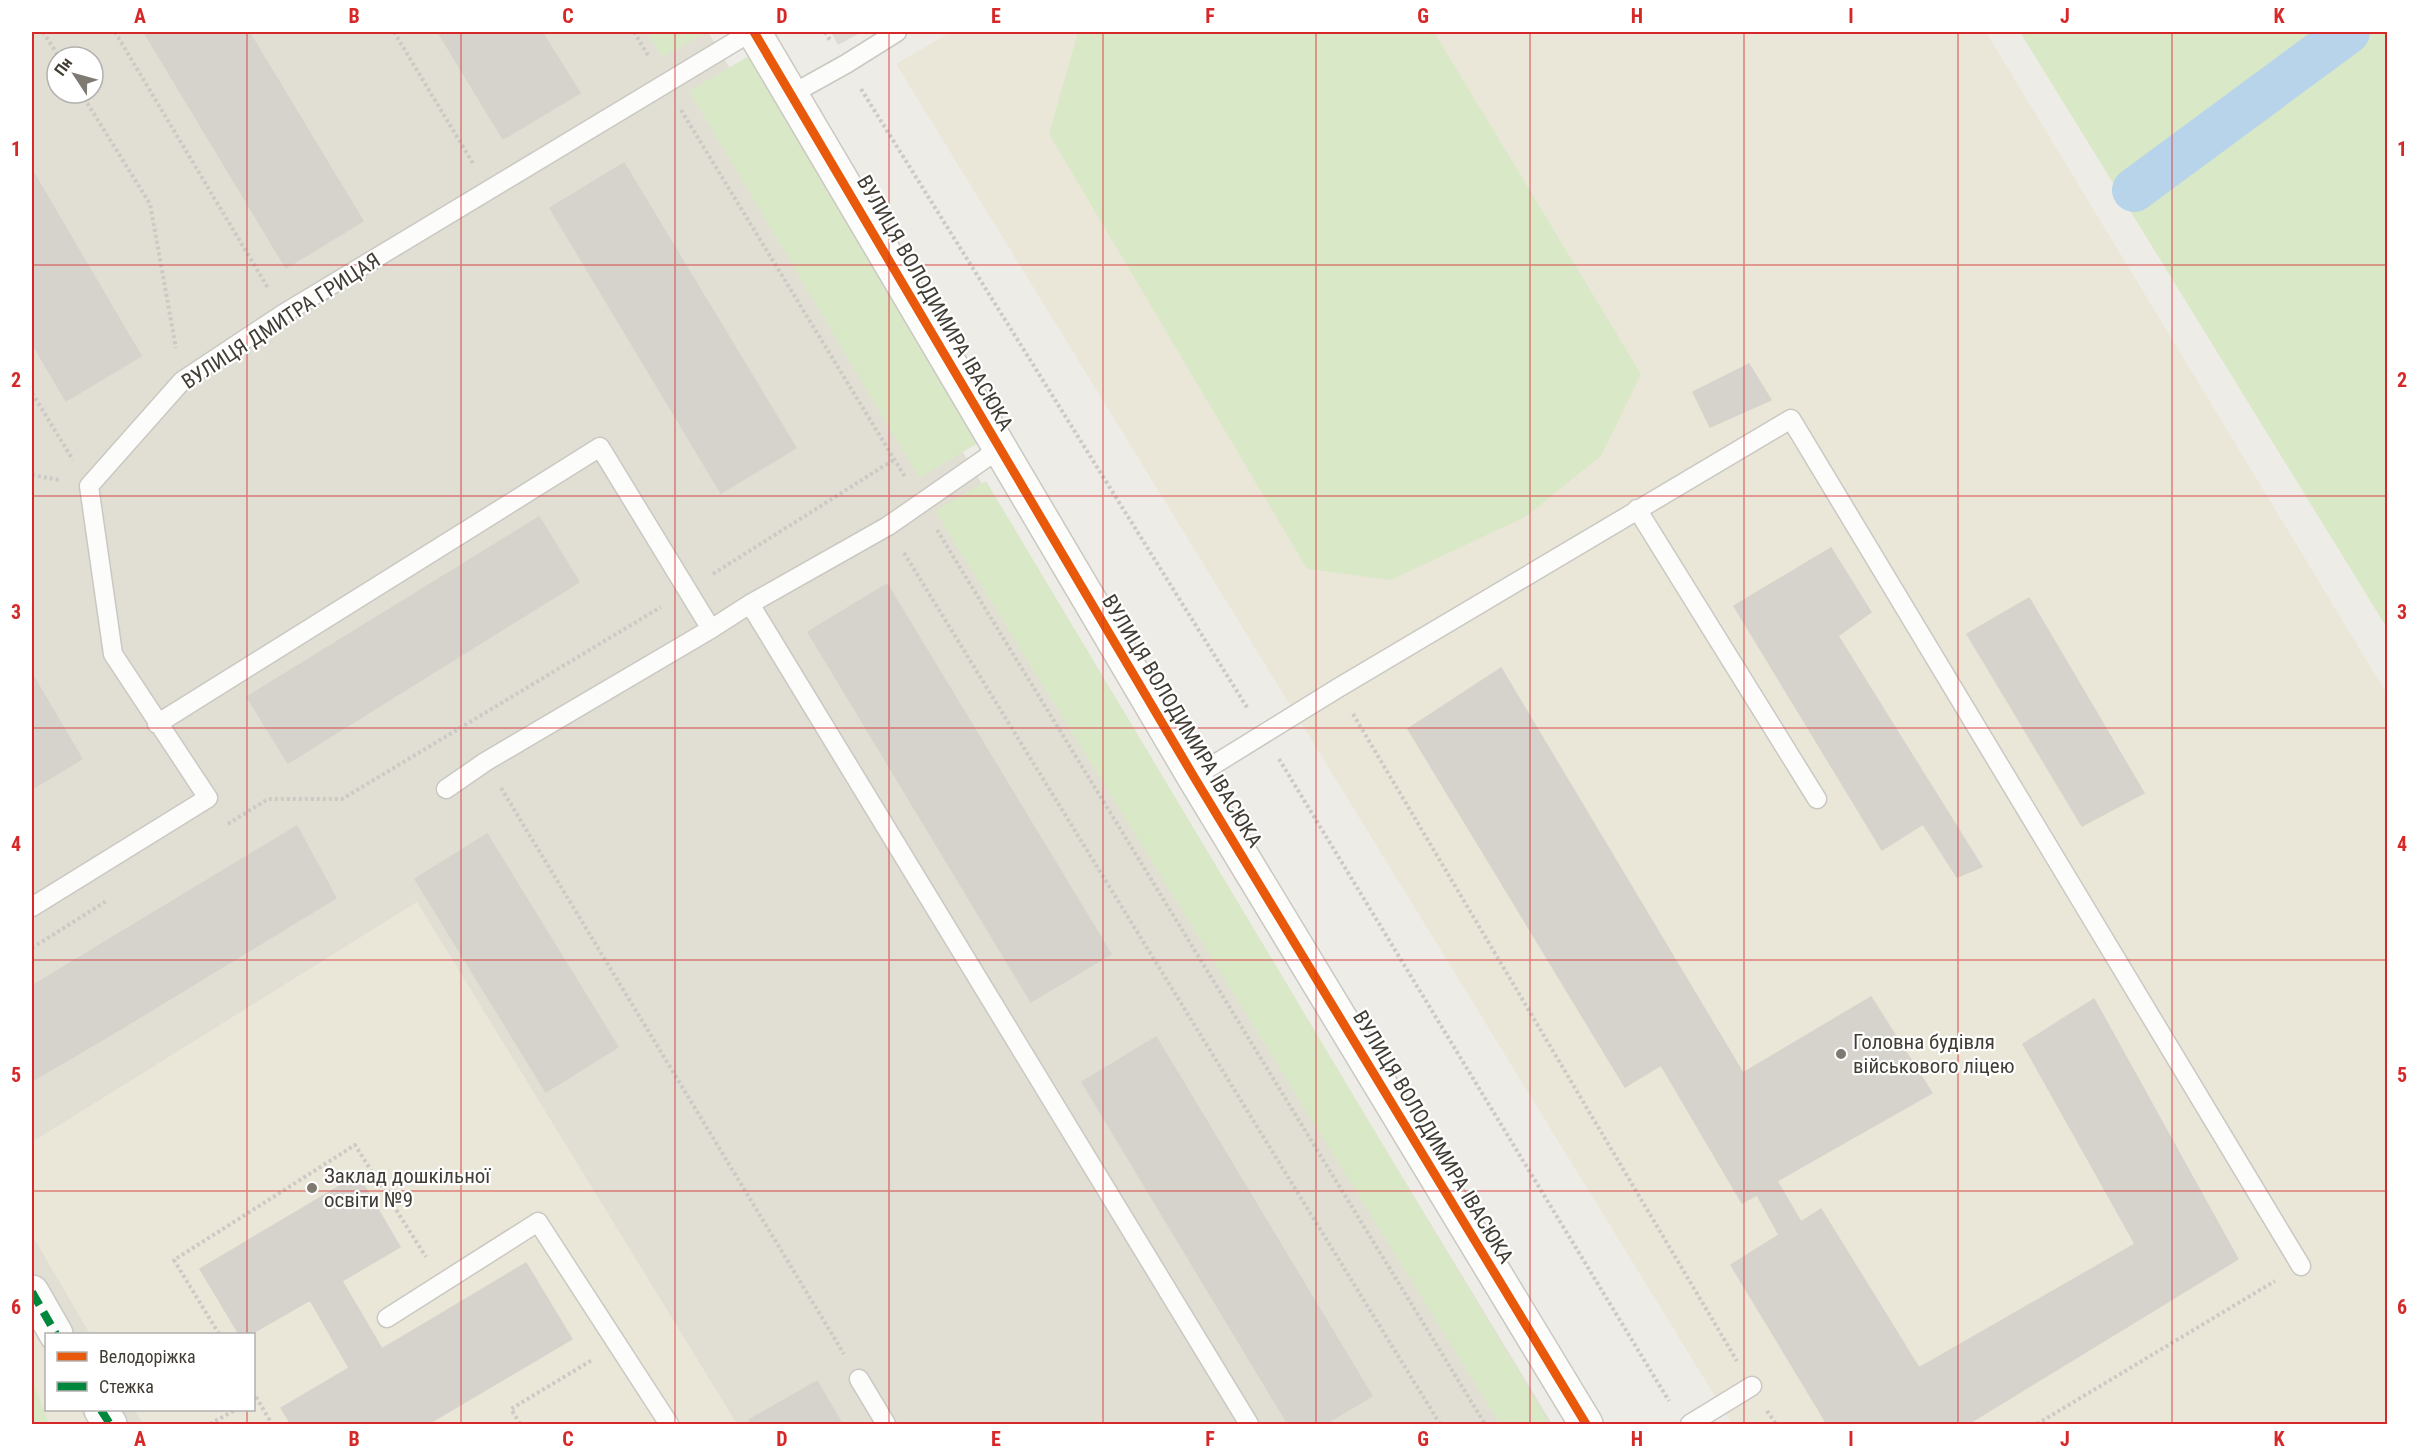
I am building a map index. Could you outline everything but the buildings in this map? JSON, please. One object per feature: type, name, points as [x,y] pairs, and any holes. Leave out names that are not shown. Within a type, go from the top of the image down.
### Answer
[{"type":"street","name":"ВУЛИЦЯ ВОЛОДИМИРА ІВАСЮКА","points":[[753,32],[792,94],[1194,777],[1586,1425]]},
{"type":"street","points":[[32,1292],[55,1333]]},
{"type":"street","points":[[102,1411],[110,1425]]},
{"type":"lane","name":"ВУЛИЦЯ ДМИТРА ГРИЦАЯ","points":[[89,486],[182,381],[284,314],[753,32]]},
{"type":"lane","points":[[792,94],[897,32]]},
{"type":"lane","points":[[1194,777],[1338,688],[1791,419],[2301,1266]]},
{"type":"lane","points":[[157,724],[600,447],[711,629]]},
{"type":"lane","points":[[446,789],[485,762],[750,604],[888,526],[999,449]]},
{"type":"lane","points":[[32,907],[208,798],[157,724],[113,654],[89,486]]},
{"type":"lane","points":[[1637,509],[1816,799]]},
{"type":"lane","points":[[750,604],[1249,1425]]},
{"type":"lane","points":[[387,1318],[538,1222],[669,1425]]},
{"type":"lane","points":[[859,1379],[886,1425]]},
{"type":"lane","points":[[1690,1425],[1752,1386]]},
{"type":"path","points":[[43,32],[51,45]]},
{"type":"path","points":[[115,32],[284,314]]},
{"type":"path","points":[[394,32],[489,191]]},
{"type":"path","points":[[634,32],[1485,1425]]},
{"type":"path","points":[[88,105],[150,204],[182,381]]},
{"type":"path","points":[[32,393],[89,486]]},
{"type":"path","points":[[218,830],[267,799],[342,799],[687,591],[895,459]]},
{"type":"path","points":[[888,526],[1440,1425]]},
{"type":"path","points":[[1338,688],[1776,1425]]},
{"type":"path","points":[[485,762],[859,1379]]},
{"type":"path","points":[[32,948],[110,898]]},
{"type":"path","points":[[218,1333],[174,1260],[355,1145],[442,1283]]},
{"type":"path","points":[[2037,1425],[2301,1266]]},
{"type":"path","points":[[520,1425],[511,1409],[617,1345]]},
{"type":"path","points":[[255,1398],[272,1425]]},
{"type":"path","points":[[210,1425],[233,1411]]},
{"type":"shaded area","points":[[32,32],[708,32],[1552,1424],[32,1424]]},
{"type":"shaded area","points":[[831,32],[862,32],[838,45]]},
{"type":"shaded area","points":[[951,32],[1986,32],[2387,694],[2387,1424],[1732,1424],[896,64]]},
{"type":"shaded area","name":"Заклад дошкільної освіти №9","points":[[417,902],[737,1424],[143,1424],[136,1411],[255,1411],[255,1333],[89,1333],[32,1235],[32,1142]]},
{"type":"shaded area","points":[[32,1328],[45,1351],[45,1411],[81,1411],[89,1424],[32,1424]]},
{"type":"green space","points":[[647,32],[707,32],[662,57]]},
{"type":"green space","points":[[1078,32],[1434,32],[1641,374],[1601,456],[1525,517],[1391,580],[1307,569],[1049,134]]},
{"type":"green space","points":[[2020,32],[2387,32],[2387,628]]},
{"type":"green space","points":[[749,56],[978,443],[919,478],[689,91]]},
{"type":"green space","points":[[986,481],[1550,1424],[1500,1424],[935,511]]},
{"type":"green space","points":[[32,1379],[49,1424],[32,1424]]},
{"type":"waterway","points":[[2134,190],[2348,32]]},
{"type":"marked path","points":[[32,1292],[55,1333]]},
{"type":"marked path","points":[[102,1411],[110,1424]]},
{"type":"cycle path","points":[[754,32],[1194,777],[1586,1424]]},
{"type":"place","name":"Головна будівля військового ліцею","points":[[1841,1054]]},
{"type":"place","name":"Заклад дошкільної освіти №9","points":[[312,1188]]}]
